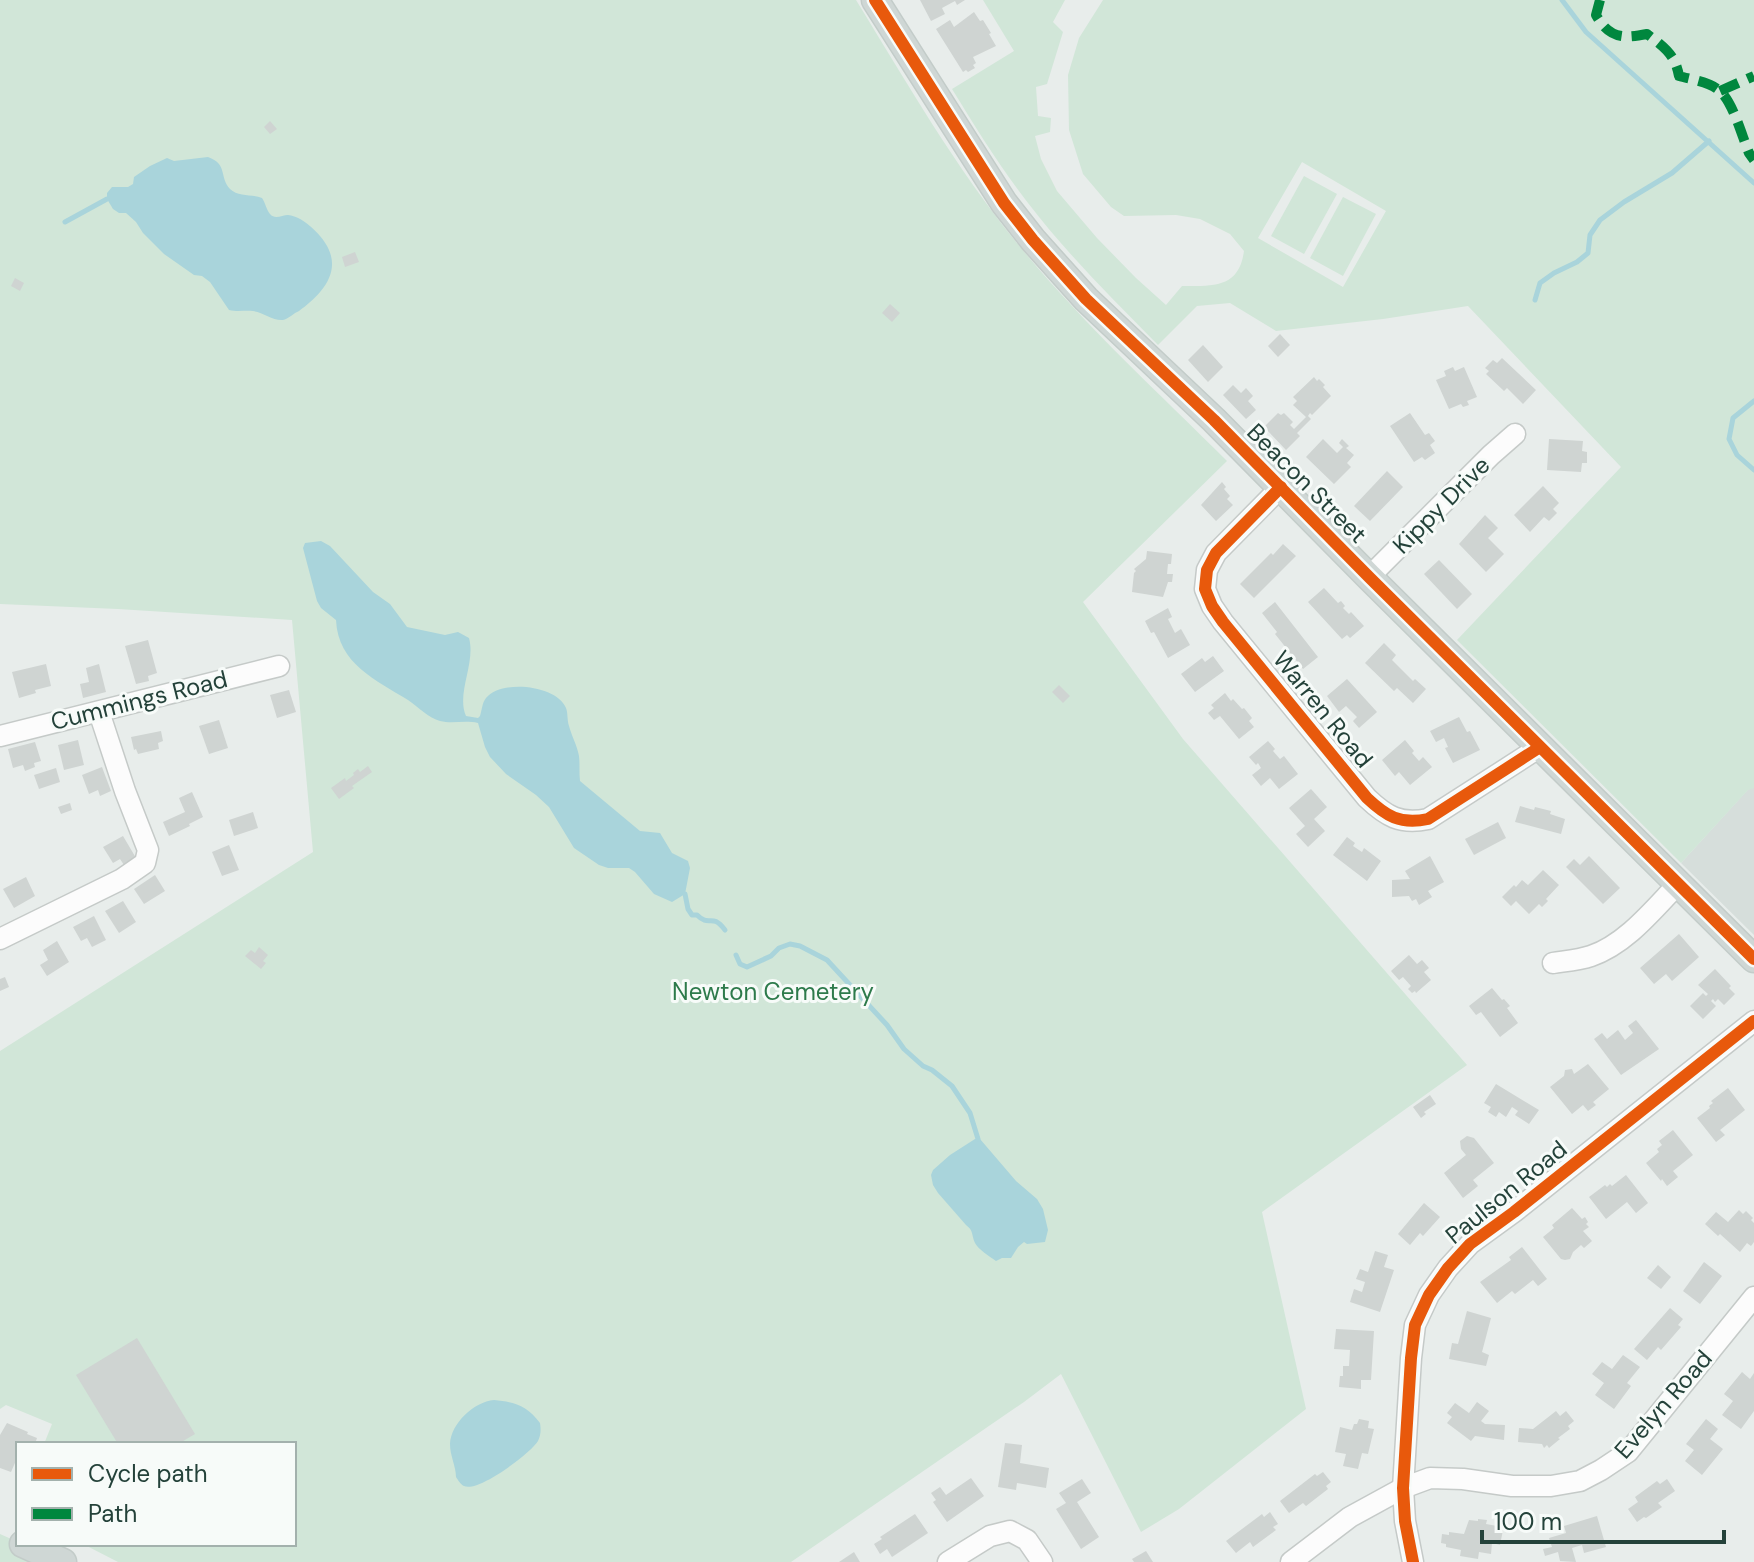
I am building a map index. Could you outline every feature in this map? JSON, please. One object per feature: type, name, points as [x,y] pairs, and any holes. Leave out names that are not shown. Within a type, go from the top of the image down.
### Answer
[{"type":"main road","name":"Beacon Street","points":[[875,0],[1004,203],[1033,240],[1103,316],[1214,420],[1754,959]]},
{"type":"main road","points":[[28,1546],[63,1562]]},
{"type":"street","name":"Kippy Drive","points":[[1369,577],[1484,461],[1515,434]]},
{"type":"street","name":"Warren Road","points":[[1281,487],[1216,553],[1207,570],[1205,589],[1223,622],[1367,798],[1385,815],[1403,820],[1428,819],[1540,747]]},
{"type":"street","name":"Cummings Road","points":[[0,736],[279,666]]},
{"type":"street","points":[[0,939],[122,879],[145,863],[148,850],[99,712]]},
{"type":"street","points":[[1553,963],[1586,957],[1609,947],[1634,928],[1678,884]]},
{"type":"street","name":"Paulson Road","points":[[1413,1562],[1405,1521],[1403,1488],[1415,1325],[1429,1295],[1470,1244],[1754,1021]]},
{"type":"street","name":"Evelyn Road","points":[[1291,1562],[1350,1517],[1403,1488],[1430,1478],[1512,1486],[1551,1486],[1580,1481],[1601,1470],[1628,1452],[1754,1297]]},
{"type":"street","points":[[948,1562],[990,1536],[1010,1531],[1027,1540],[1042,1562]]},
{"type":"shaded area","points":[[1754,783],[1754,935],[1681,863]]},
{"type":"green space","name":"Newton Cemetery","points":[[0,0],[856,0],[952,155],[1017,243],[1092,328],[1227,461],[1083,602],[1183,739],[1467,1065],[1262,1212],[1306,1409],[1179,1509],[1141,1532],[1061,1374],[791,1562],[118,1562],[87,1546],[296,1546],[296,1442],[45,1442],[52,1424],[6,1405],[0,1409],[0,1051],[313,852],[292,620],[0,604]]},
{"type":"green space","points":[[983,0],[1065,0],[1053,22],[1063,32],[1047,84],[1036,87],[1038,116],[1051,118],[1050,132],[1035,136],[1041,159],[1057,191],[1097,238],[1166,305],[1182,286],[1214,285],[1231,278],[1237,272],[1244,251],[1230,234],[1200,219],[1176,215],[1124,216],[1111,207],[1083,174],[1069,130],[1068,75],[1079,38],[1103,0],[1754,0],[1754,788],[1748,790],[1681,863],[1457,640],[1621,467],[1468,306],[1276,331],[1230,303],[1197,306],[1158,345],[1043,222],[998,161],[952,89],[1014,51]],"holes":[[[1302,162],[1386,211],[1343,287],[1258,238]]]},
{"type":"green space","points":[[1304,176],[1337,194],[1304,254],[1271,236]]},
{"type":"green space","points":[[1343,197],[1376,214],[1343,276],[1310,258]]},
{"type":"green space","points":[[0,1534],[16,1541],[16,1546],[27,1546],[63,1562],[0,1562]]},
{"type":"water","points":[[208,157],[221,167],[233,192],[262,198],[274,217],[294,216],[308,224],[329,250],[331,273],[324,288],[306,306],[283,320],[257,312],[229,310],[210,282],[164,254],[136,222],[126,213],[113,209],[107,199],[112,187],[128,187],[133,184],[134,177],[167,158],[174,161]]},
{"type":"water","points":[[321,541],[330,546],[373,592],[390,604],[407,627],[445,635],[458,632],[469,638],[470,658],[463,698],[466,716],[478,718],[486,698],[504,688],[528,687],[561,700],[578,752],[580,781],[640,831],[660,833],[672,853],[688,861],[690,868],[685,894],[672,902],[654,894],[629,868],[599,865],[574,848],[549,807],[506,774],[490,757],[478,723],[436,720],[361,669],[344,648],[336,620],[317,601],[303,548],[305,543]]},
{"type":"water","points":[[975,1139],[980,1139],[1016,1181],[1037,1199],[1048,1230],[1045,1242],[1024,1242],[1011,1258],[996,1261],[976,1245],[970,1229],[938,1193],[933,1185],[933,1170]]},
{"type":"water","points":[[494,1400],[514,1403],[530,1412],[540,1423],[539,1439],[504,1471],[480,1484],[464,1486],[456,1477],[450,1448],[451,1436],[459,1421],[472,1409]]},
{"type":"building","points":[[920,0],[965,0],[942,8],[945,14],[931,21]]},
{"type":"building","points":[[974,12],[980,21],[983,20],[996,46],[973,57],[975,68],[963,72],[936,29],[950,20],[954,27]]},
{"type":"building","points":[[270,121],[277,129],[270,134],[264,127]]},
{"type":"building","points":[[355,252],[359,262],[345,267],[342,257]]},
{"type":"building","points":[[15,278],[24,283],[20,291],[11,286]]},
{"type":"building","points":[[890,304],[900,313],[892,322],[882,313]]},
{"type":"building","points":[[1280,334],[1290,345],[1278,357],[1268,346]]},
{"type":"building","points":[[1203,345],[1223,367],[1208,382],[1188,360]]},
{"type":"building","points":[[1502,358],[1536,390],[1523,404],[1486,374],[1489,371],[1485,368],[1493,360],[1497,363]]},
{"type":"building","points":[[1453,367],[1455,371],[1464,367],[1477,397],[1467,401],[1469,405],[1463,407],[1461,404],[1449,409],[1436,380],[1446,376],[1444,371]]},
{"type":"building","points":[[1314,377],[1325,385],[1323,387],[1331,396],[1312,415],[1310,413],[1308,416],[1311,419],[1297,433],[1300,436],[1286,450],[1264,427],[1278,413],[1284,413],[1293,422],[1290,425],[1294,429],[1306,417],[1293,405],[1297,401],[1293,397]]},
{"type":"building","points":[[1233,385],[1241,393],[1246,388],[1253,396],[1248,401],[1256,410],[1246,419],[1223,395]]},
{"type":"building","points":[[1410,413],[1425,435],[1429,433],[1435,441],[1430,445],[1435,453],[1425,460],[1422,457],[1414,462],[1390,426]]},
{"type":"building","points":[[1323,439],[1337,453],[1343,447],[1339,443],[1342,439],[1354,455],[1347,463],[1351,467],[1334,484],[1306,457]]},
{"type":"building","points":[[1549,439],[1583,441],[1582,451],[1587,452],[1587,463],[1582,463],[1581,472],[1547,470]]},
{"type":"building","points":[[1387,471],[1403,487],[1370,521],[1354,506]]},
{"type":"building","points":[[1222,482],[1230,496],[1227,499],[1233,505],[1216,521],[1201,505]]},
{"type":"building","points":[[1543,486],[1559,503],[1553,509],[1557,513],[1549,521],[1544,517],[1530,532],[1514,515]]},
{"type":"building","points":[[1485,515],[1498,528],[1488,538],[1504,554],[1486,572],[1459,544]]},
{"type":"building","points":[[1283,544],[1296,556],[1254,598],[1240,584]]},
{"type":"building","points":[[1147,551],[1172,554],[1167,574],[1173,574],[1172,582],[1168,582],[1163,597],[1132,592],[1134,569],[1146,559]]},
{"type":"building","points":[[1439,560],[1472,594],[1457,609],[1424,574]]},
{"type":"building","points":[[1324,588],[1364,626],[1350,638],[1347,635],[1342,639],[1308,602]]},
{"type":"building","points":[[1275,602],[1318,657],[1303,669],[1262,613]]},
{"type":"building","points":[[1168,608],[1172,617],[1168,619],[1175,633],[1181,629],[1190,645],[1168,658],[1145,621]]},
{"type":"building","points":[[148,640],[157,673],[148,676],[149,681],[136,684],[125,646]]},
{"type":"building","points":[[1384,643],[1396,655],[1392,660],[1426,689],[1413,703],[1397,688],[1394,691],[1365,663]]},
{"type":"building","points":[[1213,656],[1224,671],[1195,692],[1181,674],[1202,658],[1205,662]]},
{"type":"building","points":[[46,664],[51,686],[19,698],[12,672]]},
{"type":"building","points":[[99,664],[106,692],[83,698],[80,684],[89,682],[86,668]]},
{"type":"building","points":[[1347,679],[1377,712],[1359,728],[1353,721],[1357,717],[1346,706],[1339,712],[1327,696]]},
{"type":"building","points":[[1059,685],[1070,696],[1063,703],[1052,692]]},
{"type":"building","points":[[289,690],[296,712],[277,718],[270,695]]},
{"type":"building","points":[[1225,693],[1252,718],[1249,721],[1254,727],[1239,739],[1220,716],[1214,720],[1208,713],[1214,708],[1211,705]]},
{"type":"building","points":[[1459,717],[1480,750],[1453,763],[1445,748],[1448,747],[1444,738],[1436,742],[1430,731]]},
{"type":"building","points":[[219,720],[228,748],[209,754],[199,726]]},
{"type":"building","points":[[161,731],[163,741],[158,743],[159,749],[138,754],[134,750],[131,737]]},
{"type":"building","points":[[78,740],[84,765],[64,770],[58,745]]},
{"type":"building","points":[[1405,740],[1419,761],[1423,757],[1432,767],[1410,785],[1399,772],[1395,776],[1382,760]]},
{"type":"building","points":[[1268,741],[1280,759],[1284,756],[1298,774],[1279,789],[1270,778],[1261,786],[1252,775],[1261,768],[1249,757]]},
{"type":"building","points":[[35,742],[41,761],[25,771],[23,765],[13,768],[8,749]]},
{"type":"building","points":[[368,766],[372,772],[339,799],[331,788],[345,778],[346,781],[358,769],[360,772]]},
{"type":"building","points":[[102,767],[111,791],[100,796],[98,790],[89,794],[82,775]]},
{"type":"building","points":[[56,768],[60,782],[39,789],[34,775]]},
{"type":"building","points":[[1311,789],[1327,807],[1314,819],[1325,831],[1308,847],[1296,834],[1305,826],[1289,808]]},
{"type":"building","points":[[192,792],[203,817],[169,836],[163,822],[185,812],[179,798]]},
{"type":"building","points":[[70,803],[72,810],[61,814],[58,807]]},
{"type":"building","points":[[1520,806],[1551,811],[1550,814],[1565,819],[1561,834],[1515,822]]},
{"type":"building","points":[[253,812],[258,828],[234,836],[229,820]]},
{"type":"building","points":[[1498,822],[1506,838],[1474,855],[1465,839]]},
{"type":"building","points":[[123,836],[136,858],[124,865],[120,859],[113,863],[103,847]]},
{"type":"building","points":[[1347,837],[1355,843],[1353,846],[1362,852],[1364,848],[1381,861],[1367,881],[1333,855]]},
{"type":"building","points":[[229,845],[239,870],[222,876],[212,852]]},
{"type":"building","points":[[1430,856],[1444,882],[1428,891],[1432,897],[1419,905],[1416,899],[1412,901],[1409,896],[1392,897],[1392,880],[1410,879],[1405,871]]},
{"type":"building","points":[[1589,856],[1620,888],[1603,904],[1566,867],[1574,859],[1580,865]]},
{"type":"building","points":[[1543,870],[1559,885],[1542,907],[1539,904],[1529,914],[1516,901],[1511,906],[1502,897],[1522,880],[1528,885]]},
{"type":"building","points":[[155,875],[165,891],[144,904],[134,889]]},
{"type":"building","points":[[26,877],[35,896],[14,908],[3,889]]},
{"type":"building","points":[[123,901],[136,922],[119,933],[105,911]]},
{"type":"building","points":[[94,916],[106,940],[92,947],[87,938],[81,941],[73,927]]},
{"type":"building","points":[[1679,934],[1699,957],[1672,981],[1666,974],[1654,984],[1640,968]]},
{"type":"building","points":[[57,941],[69,962],[47,976],[40,965],[48,960],[43,950]]},
{"type":"building","points":[[259,947],[268,955],[261,969],[245,956],[251,950],[255,953]]},
{"type":"building","points":[[1409,955],[1417,964],[1422,960],[1429,968],[1424,972],[1431,980],[1416,993],[1408,989],[1411,986],[1403,977],[1399,980],[1391,971]]},
{"type":"building","points":[[1715,969],[1735,994],[1724,1005],[1713,999],[1711,1001],[1716,1006],[1703,1019],[1690,1006],[1703,993],[1708,994],[1698,985]]},
{"type":"building","points":[[5,977],[9,987],[0,991],[0,979]]},
{"type":"building","points":[[1492,988],[1510,1006],[1507,1008],[1518,1023],[1500,1037],[1481,1012],[1476,1015],[1469,1006]]},
{"type":"building","points":[[1636,1020],[1659,1049],[1621,1075],[1594,1039],[1602,1033],[1607,1039],[1618,1030],[1625,1040],[1633,1033],[1628,1026]]},
{"type":"building","points":[[1588,1064],[1609,1089],[1593,1102],[1596,1105],[1588,1111],[1583,1105],[1572,1114],[1550,1087],[1564,1076],[1565,1070],[1572,1069],[1574,1074]]},
{"type":"building","points":[[1496,1084],[1539,1110],[1529,1124],[1515,1115],[1518,1111],[1512,1107],[1506,1117],[1499,1112],[1496,1117],[1488,1112],[1491,1107],[1484,1103]]},
{"type":"building","points":[[1728,1088],[1745,1110],[1720,1130],[1725,1135],[1716,1142],[1697,1118],[1710,1108],[1711,1101]]},
{"type":"building","points":[[1430,1095],[1436,1104],[1421,1118],[1413,1107]]},
{"type":"building","points":[[1673,1130],[1693,1155],[1673,1171],[1678,1177],[1667,1186],[1646,1163],[1659,1152],[1657,1149],[1662,1145],[1659,1141]]},
{"type":"building","points":[[1467,1136],[1474,1138],[1494,1163],[1473,1180],[1478,1186],[1463,1198],[1444,1173],[1466,1155],[1460,1141]]},
{"type":"building","points":[[1626,1175],[1648,1203],[1636,1213],[1627,1202],[1606,1219],[1589,1197]]},
{"type":"building","points":[[1424,1203],[1440,1217],[1410,1245],[1398,1234]]},
{"type":"building","points":[[1572,1208],[1582,1219],[1585,1217],[1589,1227],[1583,1231],[1592,1241],[1584,1248],[1581,1245],[1570,1259],[1565,1260],[1543,1237]]},
{"type":"building","points":[[1739,1210],[1743,1214],[1746,1211],[1754,1223],[1754,1242],[1751,1246],[1747,1243],[1740,1252],[1705,1224],[1716,1212],[1728,1222]]},
{"type":"building","points":[[1522,1247],[1547,1279],[1538,1286],[1533,1280],[1497,1303],[1480,1282],[1511,1260],[1509,1257]]},
{"type":"building","points":[[1375,1251],[1388,1255],[1384,1267],[1394,1270],[1380,1312],[1350,1302],[1354,1289],[1362,1292],[1365,1282],[1356,1279],[1360,1269],[1368,1272]]},
{"type":"building","points":[[1704,1262],[1722,1276],[1700,1304],[1683,1291]]},
{"type":"building","points":[[1658,1265],[1671,1277],[1661,1289],[1647,1278]]},
{"type":"building","points":[[1670,1308],[1683,1319],[1678,1325],[1681,1327],[1661,1350],[1658,1347],[1647,1360],[1634,1349]]},
{"type":"building","points":[[1467,1311],[1491,1318],[1482,1352],[1489,1355],[1486,1366],[1449,1359],[1452,1343],[1458,1344]]},
{"type":"building","points":[[1336,1329],[1374,1331],[1371,1380],[1361,1380],[1361,1389],[1339,1387],[1343,1366],[1349,1366],[1350,1350],[1334,1349]]},
{"type":"building","points":[[137,1338],[195,1434],[181,1442],[117,1442],[76,1375]]},
{"type":"building","points":[[1623,1355],[1640,1367],[1627,1383],[1631,1386],[1614,1409],[1595,1395],[1604,1383],[1592,1374],[1602,1362],[1612,1369]]},
{"type":"building","points":[[1742,1372],[1750,1379],[1754,1373],[1754,1411],[1741,1429],[1722,1415],[1733,1401],[1724,1394]]},
{"type":"building","points":[[1477,1402],[1489,1411],[1481,1421],[1505,1425],[1504,1440],[1475,1436],[1471,1441],[1447,1423],[1452,1417],[1447,1413],[1455,1403],[1469,1413]]},
{"type":"building","points":[[1556,1411],[1560,1416],[1566,1411],[1574,1421],[1568,1426],[1570,1429],[1549,1448],[1547,1445],[1544,1448],[1542,1444],[1518,1442],[1519,1428],[1533,1429]]},
{"type":"building","points":[[1359,1419],[1369,1421],[1368,1428],[1374,1429],[1368,1454],[1362,1453],[1358,1469],[1343,1466],[1346,1454],[1335,1452],[1340,1427],[1352,1430]]},
{"type":"building","points":[[1706,1419],[1718,1429],[1710,1439],[1723,1449],[1702,1475],[1685,1461],[1694,1450],[1686,1444]]},
{"type":"building","points":[[7,1423],[37,1438],[36,1442],[16,1442],[16,1461],[11,1472],[0,1468],[0,1435]]},
{"type":"building","points":[[1005,1443],[1022,1445],[1020,1463],[1049,1468],[1046,1488],[1017,1483],[1016,1490],[998,1487]]},
{"type":"building","points":[[1323,1472],[1331,1482],[1326,1486],[1328,1489],[1306,1506],[1303,1503],[1289,1513],[1280,1501],[1315,1474],[1317,1476]]},
{"type":"building","points":[[971,1478],[984,1496],[947,1522],[933,1502],[936,1500],[931,1493],[940,1487],[946,1495]]},
{"type":"building","points":[[1082,1479],[1091,1493],[1077,1502],[1099,1537],[1081,1549],[1056,1509],[1066,1503],[1059,1493]]},
{"type":"building","points":[[1667,1479],[1675,1491],[1658,1503],[1662,1507],[1637,1522],[1628,1509],[1638,1502],[1635,1497],[1657,1481],[1660,1484]]},
{"type":"building","points":[[1270,1512],[1278,1524],[1273,1527],[1276,1530],[1253,1547],[1250,1542],[1236,1553],[1226,1541],[1262,1514],[1264,1517]]},
{"type":"building","points":[[915,1514],[928,1533],[892,1557],[887,1549],[880,1554],[874,1544],[882,1539],[880,1537]]},
{"type":"building","points":[[1597,1516],[1606,1547],[1584,1553],[1582,1545],[1572,1548],[1576,1562],[1560,1561],[1558,1552],[1545,1556],[1543,1549],[1552,1547],[1549,1538],[1566,1533],[1564,1526]]},
{"type":"building","points":[[1469,1520],[1487,1520],[1486,1524],[1503,1530],[1500,1545],[1492,1543],[1491,1554],[1479,1552],[1478,1559],[1460,1556],[1461,1550],[1441,1543],[1442,1534],[1464,1534]]},
{"type":"building","points":[[1146,1551],[1153,1562],[1134,1562],[1132,1559]]},
{"type":"building","points":[[854,1552],[860,1562],[839,1562]]},
{"type":"waterway","points":[[1562,0],[1586,32],[1754,183]]},
{"type":"waterway","points":[[1535,300],[1540,283],[1588,253],[1590,235],[1600,220],[1672,173],[1709,141]]},
{"type":"waterway","points":[[65,222],[107,199]]},
{"type":"waterway","points":[[1754,401],[1733,418],[1729,439],[1737,455],[1754,470]]},
{"type":"waterway","points":[[685,894],[692,915],[717,922],[725,930]]},
{"type":"waterway","points":[[736,955],[740,964],[747,967],[790,944],[827,960],[887,1025],[904,1049],[952,1086],[970,1113],[978,1139]]},
{"type":"marked path","points":[[1600,0],[1596,15],[1611,32],[1623,36],[1647,34],[1672,56],[1679,76],[1708,84],[1722,93],[1754,160]]},
{"type":"marked path","points":[[1720,91],[1754,76]]},
{"type":"cycle path","points":[[875,0],[1004,203],[1086,299],[1214,420],[1754,959]]},
{"type":"cycle path","points":[[1281,487],[1216,553],[1207,570],[1205,589],[1223,622],[1367,798],[1394,818],[1409,821],[1428,819],[1540,747]]},
{"type":"cycle path","points":[[1413,1562],[1405,1521],[1403,1488],[1415,1325],[1429,1295],[1470,1244],[1754,1021]]}]
